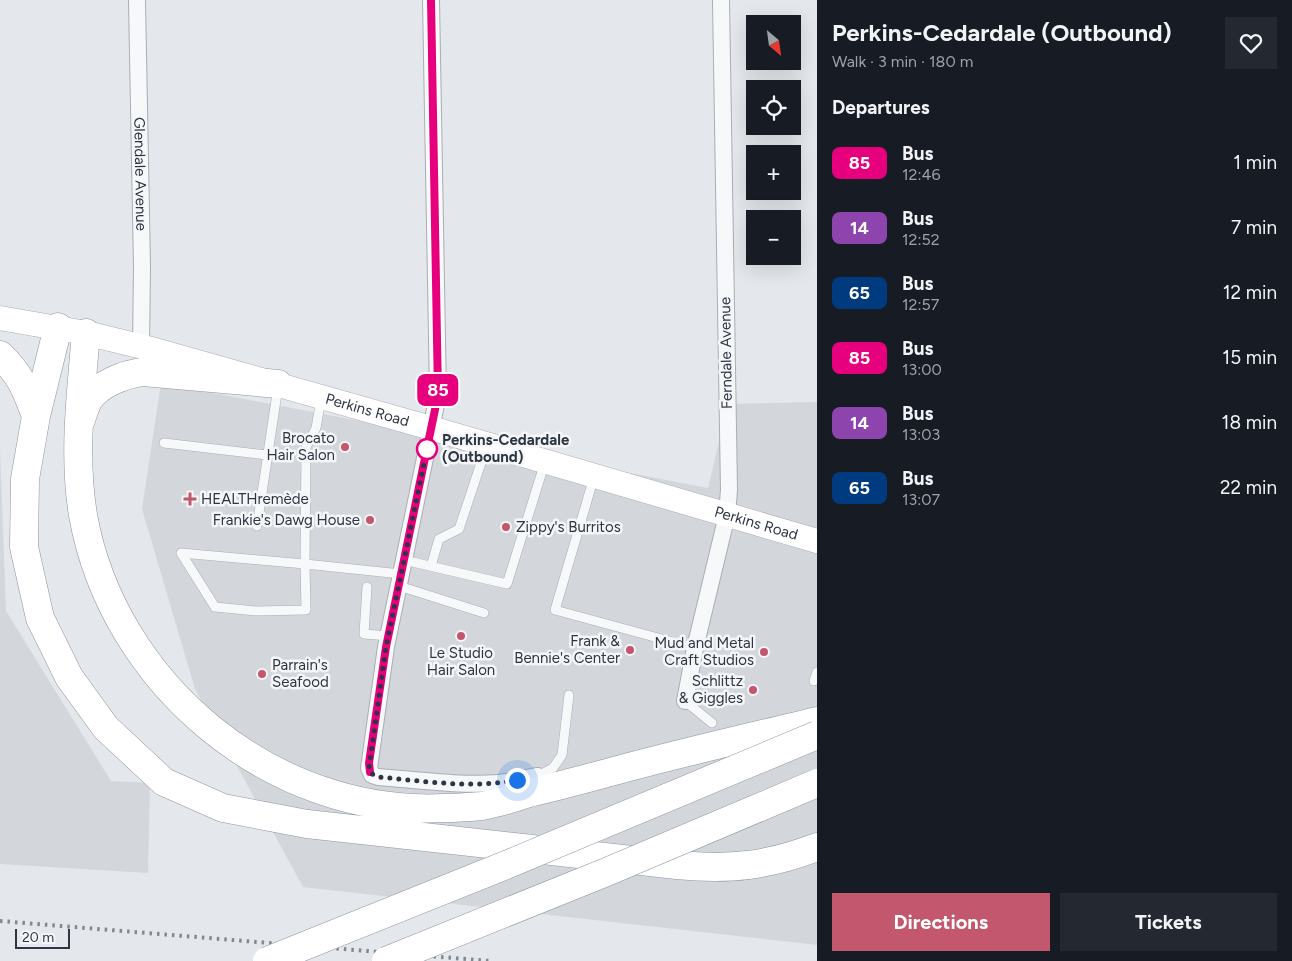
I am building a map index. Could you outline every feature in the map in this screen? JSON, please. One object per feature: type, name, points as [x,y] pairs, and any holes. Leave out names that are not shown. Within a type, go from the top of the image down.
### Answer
[{"type":"highway","points":[[58,327],[36,416],[25,479],[24,548],[40,618],[69,677],[106,728],[164,782],[223,808],[307,824],[703,868],[757,865],[779,860],[817,847]]},
{"type":"highway","points":[[86,333],[77,449],[80,496],[95,564],[103,586],[133,642],[167,688],[222,739],[276,772],[333,795],[398,807],[442,809],[484,806],[628,767],[817,721]]},
{"type":"highway","points":[[0,355],[14,368],[23,382],[36,416]]},
{"type":"highway","points":[[79,426],[89,400],[115,379],[130,374],[143,372],[278,384]]},
{"type":"highway","points":[[267,961],[506,865],[817,735]]},
{"type":"highway","points":[[386,961],[604,873],[817,783]]},
{"type":"street","name":"Glendale Avenue","points":[[137,0],[142,267],[141,347]]},
{"type":"street","points":[[431,0],[438,395],[389,636],[369,763],[370,772],[378,777],[482,784],[502,783],[538,776]]},
{"type":"street","name":"Ferndale Avenue","points":[[684,701],[727,515],[729,490],[721,0]]},
{"type":"street","name":"Perkins Road","points":[[0,318],[86,333],[322,396],[817,541]]},
{"type":"lane","points":[[257,526],[278,384]]},
{"type":"lane","points":[[322,396],[316,428],[306,447],[305,564],[306,610],[256,611],[215,607],[181,553],[305,564],[401,573],[431,566],[508,584],[546,462]]},
{"type":"lane","points":[[164,443],[268,456]]},
{"type":"lane","points":[[431,566],[439,539],[459,529],[487,445]]},
{"type":"lane","points":[[594,476],[555,610],[695,648]]},
{"type":"lane","points":[[401,573],[484,613]]},
{"type":"lane","points":[[367,587],[364,634],[389,636]]},
{"type":"lane","points":[[538,776],[553,768],[562,755],[568,695]]},
{"type":"lane","points":[[684,701],[712,723]]},
{"type":"shaded area","points":[[161,383],[708,488],[728,404],[817,402],[817,945],[303,887],[195,689],[142,509]]},
{"type":"shaded area","points":[[0,449],[6,611],[111,781],[150,783],[148,873],[0,864]]},
{"type":"railway","points":[[0,921],[490,961]]},
{"type":"bus line","name":"85","points":[[370,772],[369,763],[386,647],[438,395],[431,0]]},
{"type":"place","name":"Brocato Hair Salon","points":[[345,447]]},
{"type":"place","name":"Perkins-Cedardale (Outbound)","points":[[427,449]]},
{"type":"place","name":"HEALTHremède","points":[[190,499]]},
{"type":"place","name":"Frankie's Dawg House","points":[[370,520]]},
{"type":"place","name":"Zippy's Burritos","points":[[506,527]]},
{"type":"place","name":"Le Studio Hair Salon","points":[[461,636]]},
{"type":"place","name":"Frank & Bennie's Center","points":[[630,650]]},
{"type":"place","name":"Mud and Metal Craft Studios","points":[[764,652]]},
{"type":"place","name":"Parrain's Seafood","points":[[262,674]]},
{"type":"place","name":"Schlittz & Giggles","points":[[753,690]]},
{"type":"route","points":[[427,449],[428,444],[386,647],[369,763],[370,772],[378,777],[446,783],[482,784],[517,780]]}]
